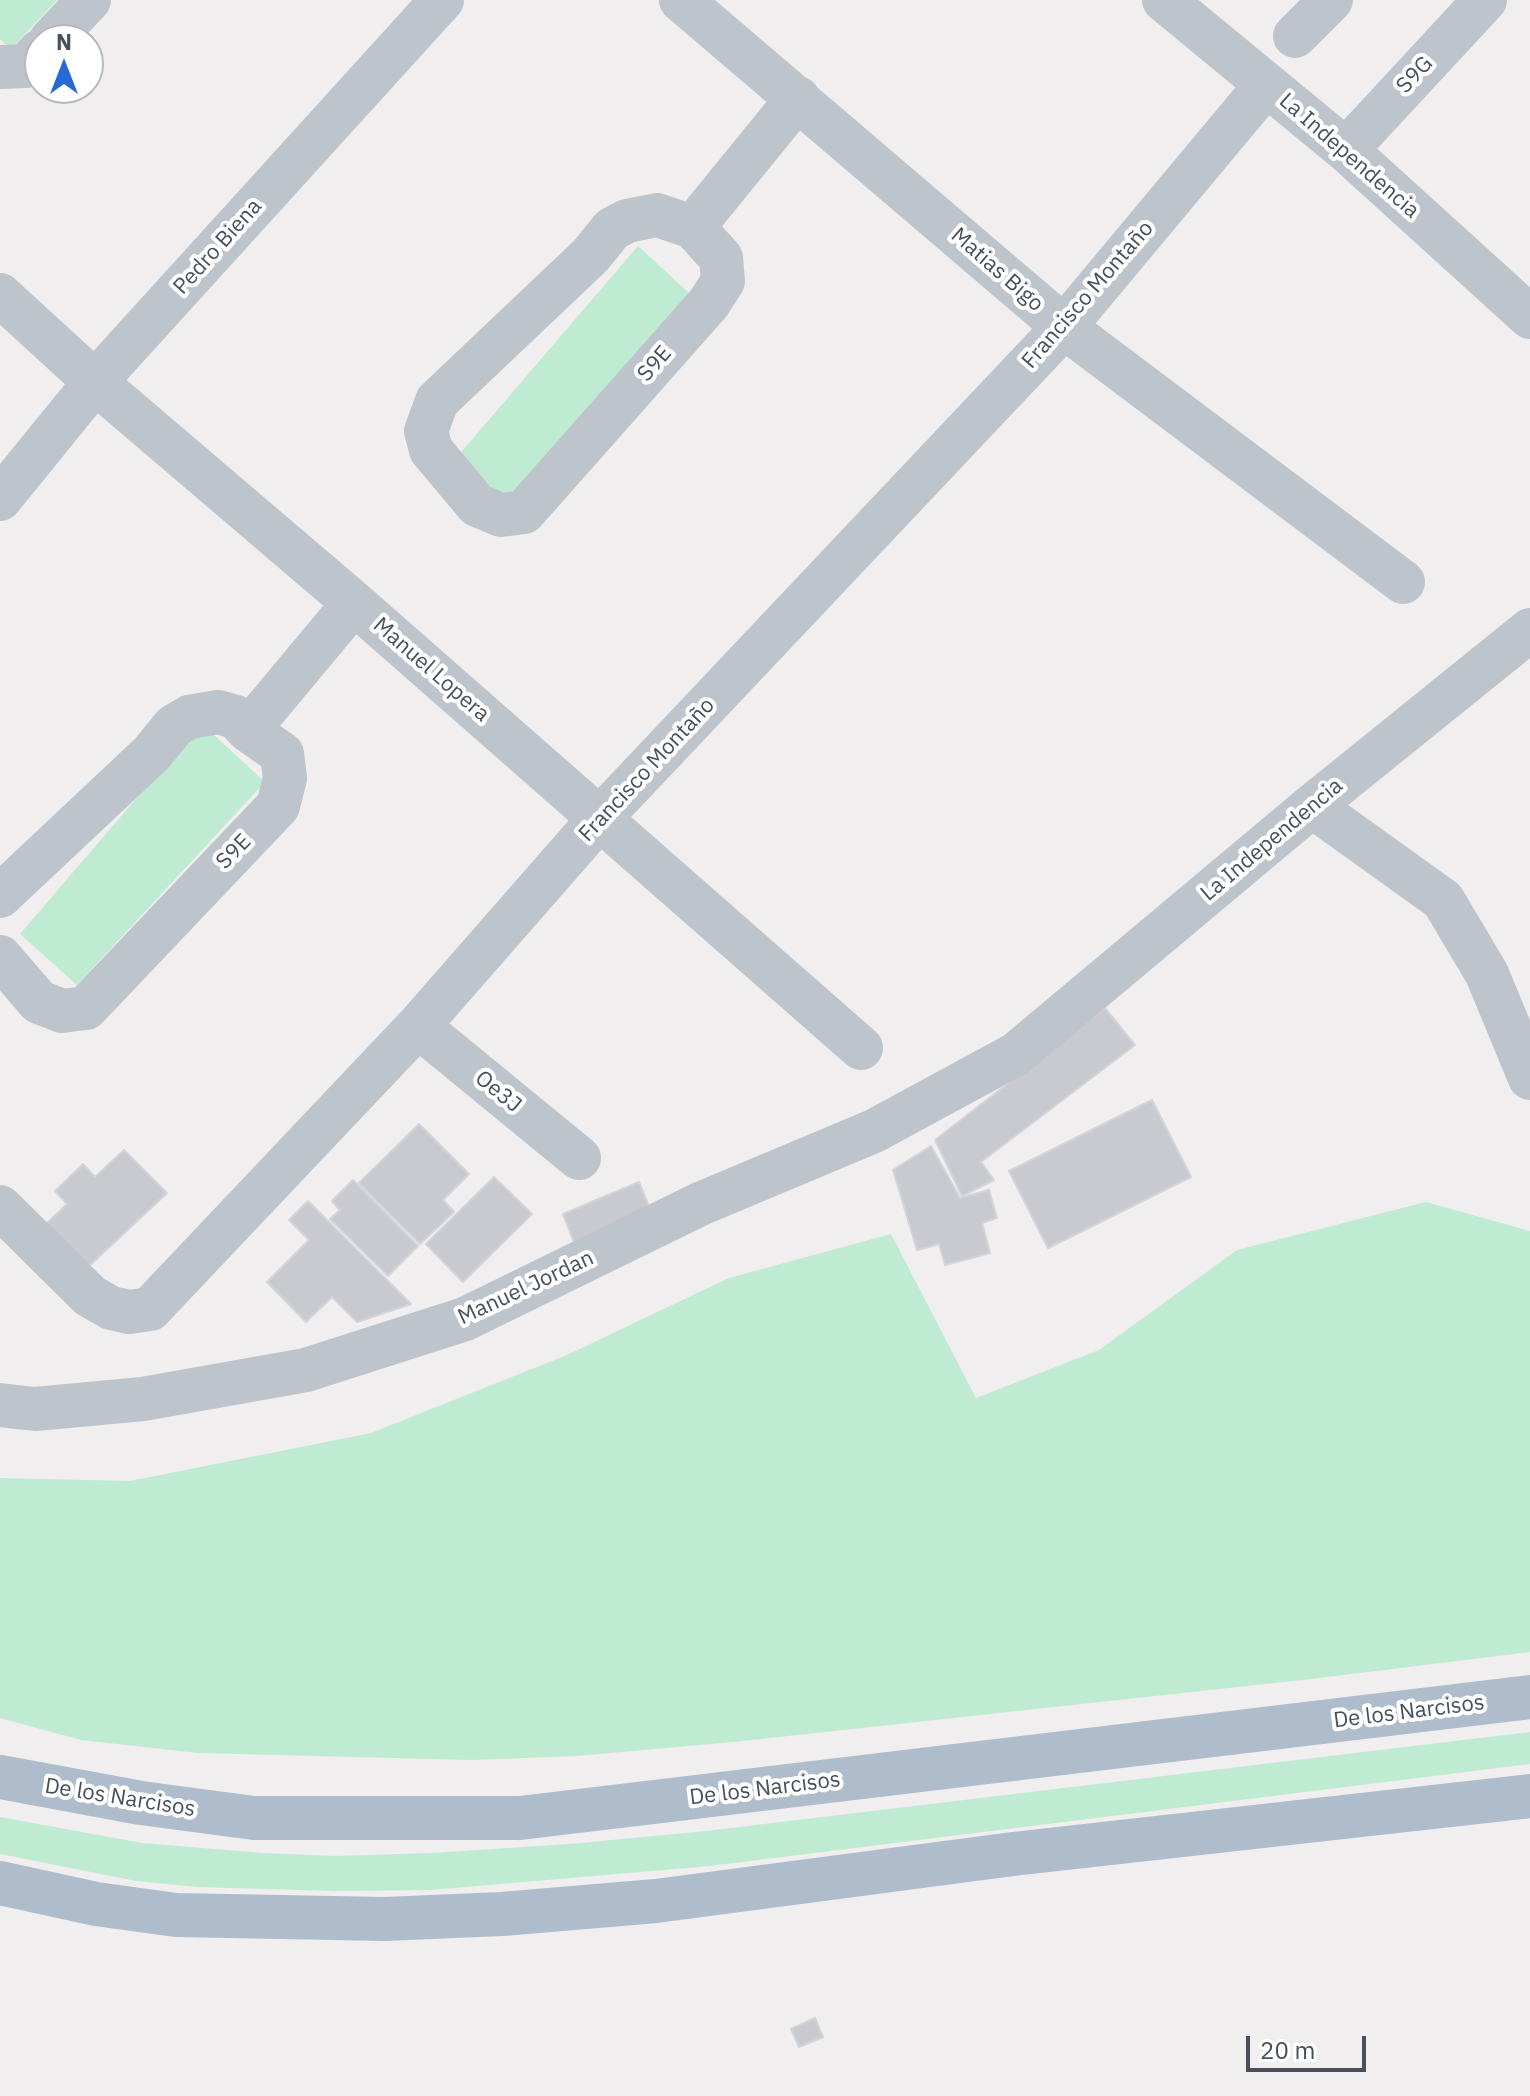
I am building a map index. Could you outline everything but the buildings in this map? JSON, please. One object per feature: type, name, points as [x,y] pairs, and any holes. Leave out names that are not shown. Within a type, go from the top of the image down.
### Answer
[{"type":"main road","name":"De los Narcisos","points":[[0,1777],[141,1803],[254,1818],[520,1818],[1530,1697]]},
{"type":"main road","points":[[0,1883],[96,1904],[176,1915],[385,1919],[502,1914],[656,1901],[1013,1854],[1530,1796]]},
{"type":"street","points":[[66,24],[89,0]]},
{"type":"street","name":"Pedro Biena","points":[[0,499],[95,382],[442,0]]},
{"type":"street","name":"Matias Bigo","points":[[681,0],[1064,327],[1403,582]]},
{"type":"street","name":"La Independencia","points":[[1164,0],[1346,150],[1530,317]]},
{"type":"street","points":[[1295,36],[1331,0]]},
{"type":"street","name":"S9G","points":[[1346,150],[1485,0]]},
{"type":"street","points":[[0,67],[24,66]]},
{"type":"street","name":"Francisco Montaño","points":[[0,1207],[90,1296],[111,1308],[129,1312],[150,1309],[418,1026],[600,818],[1064,327],[1266,85]]},
{"type":"street","points":[[693,227],[798,98]]},
{"type":"street","name":"S9E","points":[[657,215],[693,227],[721,258],[723,281],[709,303],[524,512],[501,515],[477,505],[431,450],[426,431],[437,401],[590,256],[612,229],[627,221],[657,215]]},
{"type":"street","name":"Manuel Lopera","points":[[0,295],[95,382],[354,603],[861,1048]]},
{"type":"street","points":[[0,896],[152,753],[174,726],[189,717],[218,712],[236,717],[248,730],[354,603]]},
{"type":"street","name":"La Independencia","points":[[1016,1054],[1312,806],[1530,630]]},
{"type":"street","name":"S9E","points":[[0,957],[39,1002],[62,1011],[86,1008],[278,806],[285,778],[282,754],[248,730]]},
{"type":"street","points":[[1312,806],[1443,900],[1487,974],[1530,1078]]},
{"type":"street","name":"Oe3J","points":[[418,1026],[579,1158]]},
{"type":"street","name":"Manuel Jordan","points":[[0,1405],[35,1409],[143,1399],[306,1370],[465,1319],[700,1204],[874,1131],[1016,1054]]},
{"type":"green space","points":[[0,0],[57,0],[34,24],[24,24],[24,35],[11,49],[0,39]]},
{"type":"green space","points":[[638,246],[702,305],[514,507],[457,457]]},
{"type":"green space","points":[[201,723],[265,782],[77,985],[20,934]]},
{"type":"green space","points":[[1426,1202],[1530,1231],[1530,1652],[1311,1679],[733,1742],[576,1756],[473,1760],[198,1753],[81,1740],[0,1718],[0,1478],[130,1481],[371,1433],[567,1355],[729,1278],[891,1234],[976,1398],[1099,1350],[1237,1250]]},
{"type":"green space","points":[[1530,1732],[1530,1764],[710,1866],[431,1890],[197,1887],[136,1881],[0,1854],[0,1817],[142,1843],[336,1856],[431,1853],[706,1831]]}]
